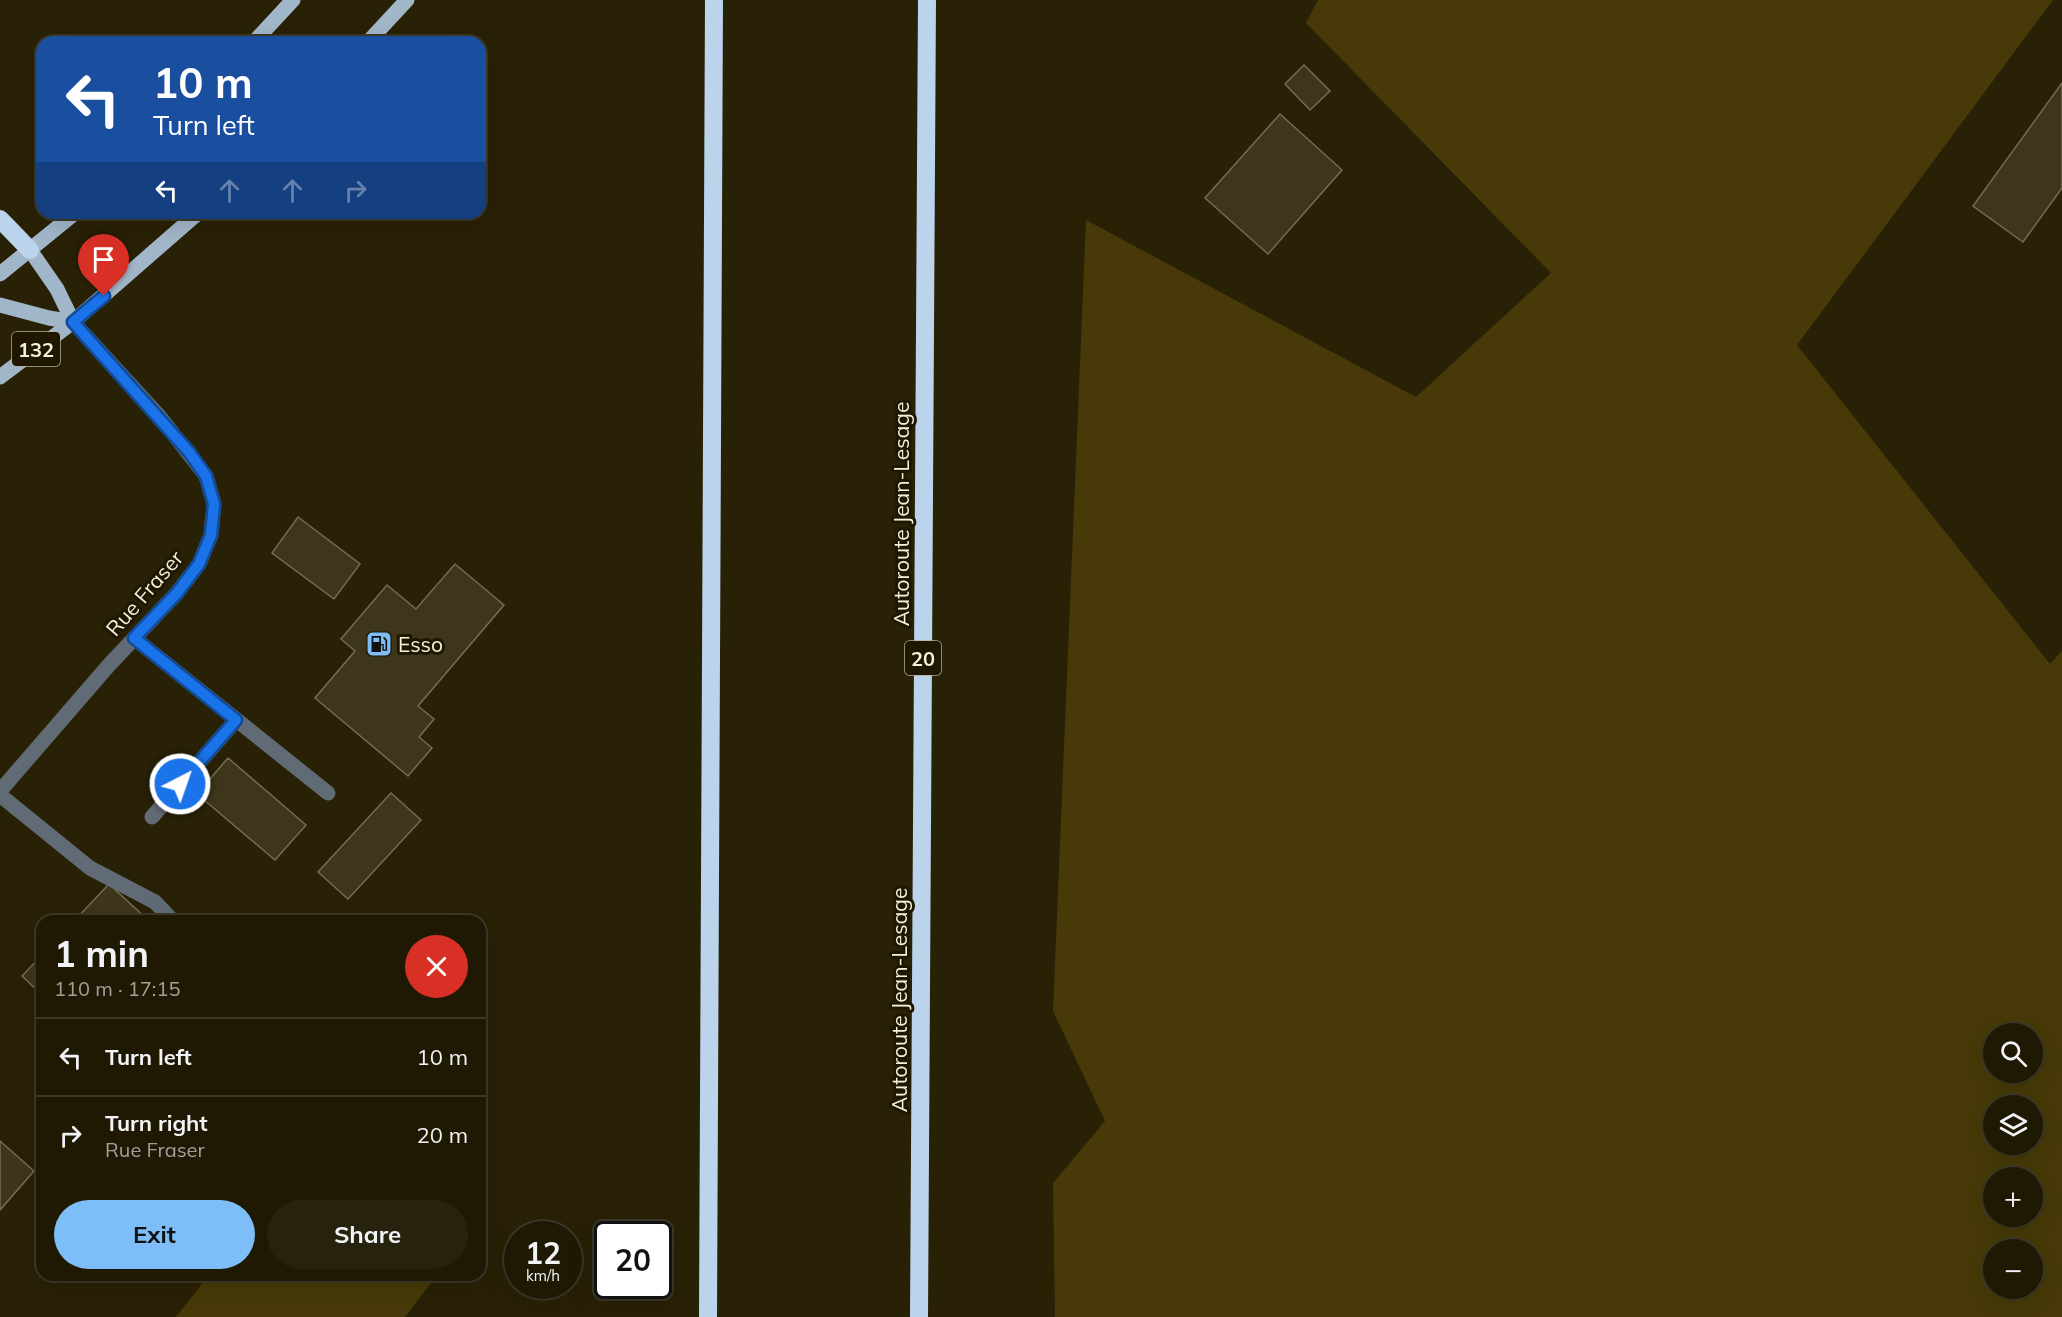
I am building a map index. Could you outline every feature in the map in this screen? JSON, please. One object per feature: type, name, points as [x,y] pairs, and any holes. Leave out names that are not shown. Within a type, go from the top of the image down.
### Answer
[{"type":"highway","points":[[708,1317],[714,0]]},
{"type":"highway","name":"Autoroute Jean-Lesage","points":[[920,1317],[927,0]]},
{"type":"highway","points":[[0,219],[30,250]]},
{"type":"main road","points":[[260,36],[293,0]]},
{"type":"main road","points":[[374,36],[407,0]]},
{"type":"main road","points":[[0,274],[68,219]]},
{"type":"main road","name":"132","points":[[0,377],[73,322],[191,219]]},
{"type":"main road","points":[[30,250],[57,289],[73,322]]},
{"type":"main road","points":[[0,304],[49,318],[73,322]]},
{"type":"street","name":"Rue Fraser","points":[[0,793],[134,638],[177,593],[199,564],[211,535],[214,504],[206,476],[189,452],[73,322]]},
{"type":"street","points":[[134,638],[328,793]]},
{"type":"street","points":[[152,817],[236,720]]},
{"type":"street","points":[[0,793],[90,868],[155,902],[167,915]]},
{"type":"shaded area","points":[[1318,0],[2053,0],[1797,345],[2050,664],[2062,651],[2062,1317],[1055,1317],[1053,1183],[1105,1121],[1053,1011],[1086,220],[1416,397],[1551,273],[1306,23]]},
{"type":"shaded area","points":[[204,1281],[432,1281],[405,1317],[176,1317]]},
{"type":"building","points":[[1304,65],[1330,91],[1310,110],[1285,84]]},
{"type":"building","points":[[2062,83],[2062,188],[2023,242],[1973,206]]},
{"type":"building","points":[[1280,114],[1342,170],[1268,254],[1205,198]]},
{"type":"building","points":[[298,517],[360,564],[334,599],[272,553]]},
{"type":"building","points":[[455,564],[504,605],[418,706],[434,719],[419,737],[432,748],[408,776],[315,698],[355,651],[341,639],[387,585],[416,609]]},
{"type":"building","points":[[228,758],[306,825],[275,860],[197,794]]},
{"type":"building","points":[[391,793],[421,820],[348,899],[318,872]]},
{"type":"building","points":[[109,884],[143,915],[80,915]]},
{"type":"building","points":[[36,961],[36,989],[22,976]]},
{"type":"building","points":[[0,1141],[34,1171],[0,1210]]},
{"type":"place","name":"Esso","points":[[379,644]]},
{"type":"route","points":[[104,296],[73,322],[189,452],[206,476],[214,504],[211,535],[199,564],[177,593],[134,638],[236,720],[180,784]]}]
